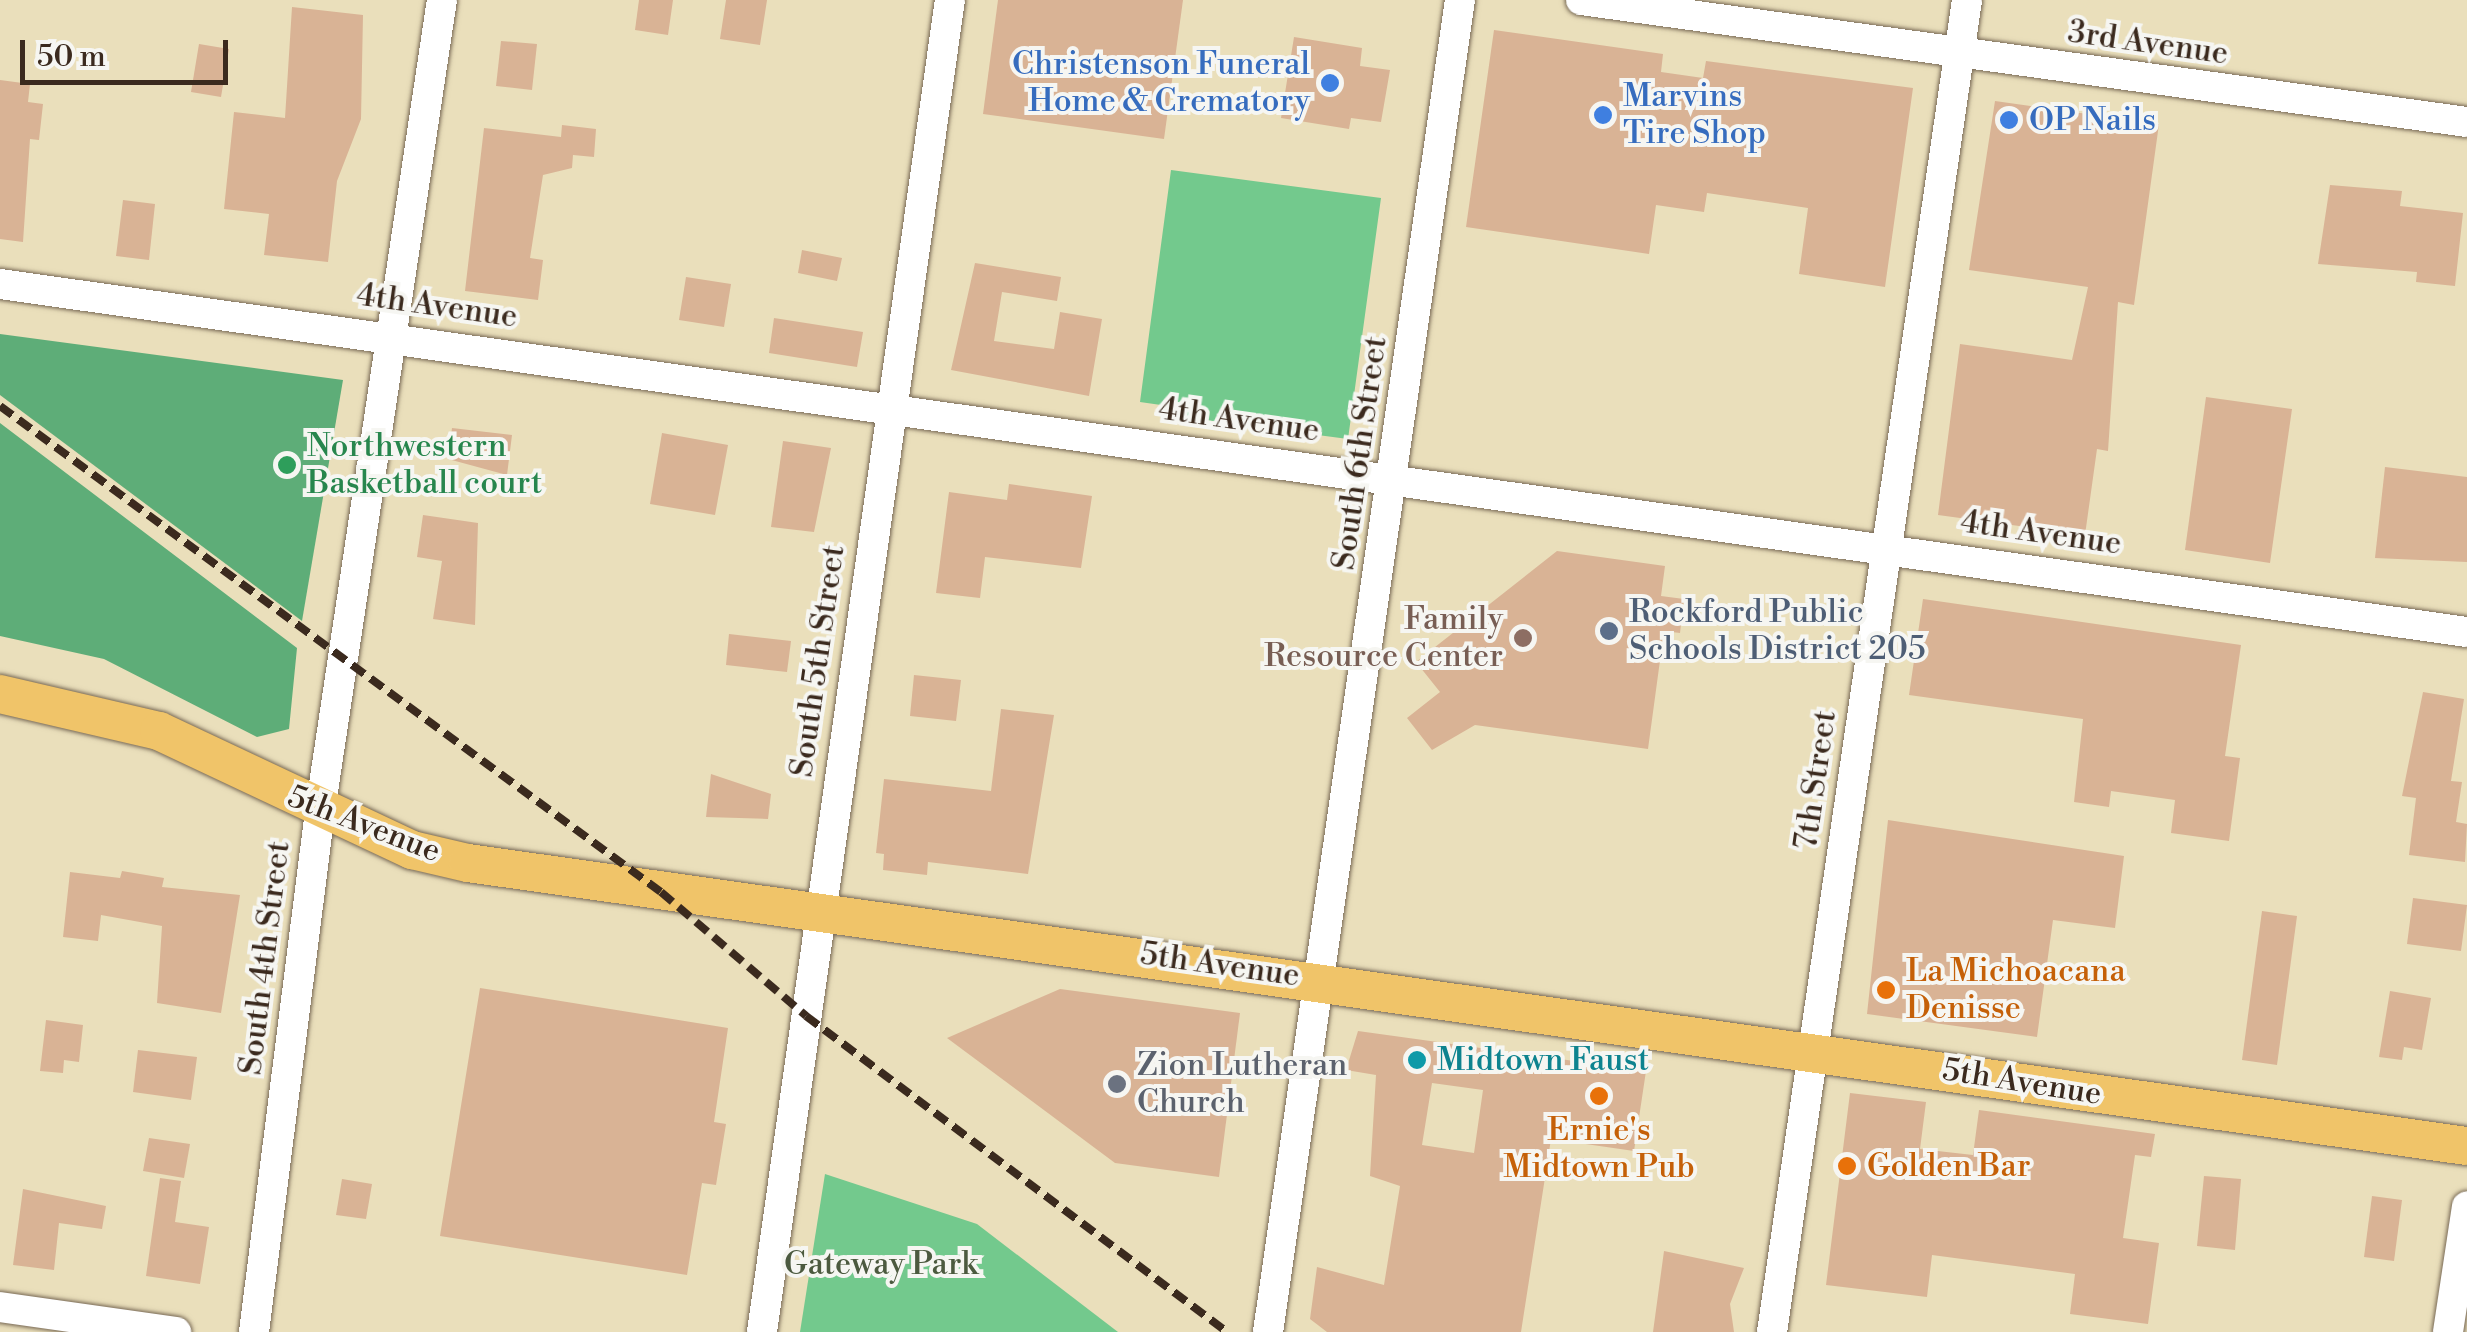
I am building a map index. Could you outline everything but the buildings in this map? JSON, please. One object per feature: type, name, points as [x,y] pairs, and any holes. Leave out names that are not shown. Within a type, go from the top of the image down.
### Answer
[{"type":"main road","points":[[0,678],[47,701]]},
{"type":"main road","name":"5th Avenue","points":[[0,694],[47,701],[158,730],[320,810],[468,862],[818,915],[1321,978],[2467,1146]]},
{"type":"main road","points":[[0,704],[47,701]]},
{"type":"street","name":"South 4th Street","points":[[254,1332],[320,810],[397,336],[442,0]]},
{"type":"street","name":"South 5th Street","points":[[762,1332],[950,0]]},
{"type":"street","name":"South 6th Street","points":[[1268,1332],[1460,0]]},
{"type":"street","name":"3rd Avenue","points":[[1582,0],[2467,122]]},
{"type":"street","name":"7th Street","points":[[1772,1332],[1884,546],[1968,0]]},
{"type":"street","name":"4th Avenue","points":[[0,284],[890,404],[2467,632]]},
{"type":"street","points":[[2448,1332],[2467,1206]]},
{"type":"street","points":[[0,1307],[176,1332]]},
{"type":"green space","points":[[1171,170],[1381,198],[1348,439],[1160,414],[1161,405],[1140,402]]},
{"type":"green space","points":[[0,334],[343,380],[302,621],[0,395]]},
{"type":"green space","points":[[0,423],[297,648],[289,729],[257,737],[104,659],[0,636]]},
{"type":"green space","name":"Gateway Park","points":[[825,1174],[977,1224],[1118,1332],[800,1332]]},
{"type":"railway","points":[[0,406],[661,892],[806,1016],[1227,1332]]},
{"type":"place","name":"Christenson Funeral Home & Crematory","points":[[1330,83]]},
{"type":"place","name":"Marvins Tire Shop","points":[[1603,115]]},
{"type":"place","name":"OP Nails","points":[[2009,120]]},
{"type":"place","name":"Northwestern Basketball court","points":[[287,465]]},
{"type":"place","name":"Rockford Public Schools District 205","points":[[1609,631]]},
{"type":"place","name":"Family Resource Center","points":[[1523,638]]},
{"type":"place","name":"La Michoacana Denisse","points":[[1886,990]]},
{"type":"place","name":"Midtown Faust","points":[[1417,1060]]},
{"type":"place","name":"Zion Lutheran Church","points":[[1117,1084]]},
{"type":"place","name":"Ernie's Midtown Pub","points":[[1599,1096]]},
{"type":"place","name":"Golden Bar","points":[[1847,1166]]}]
